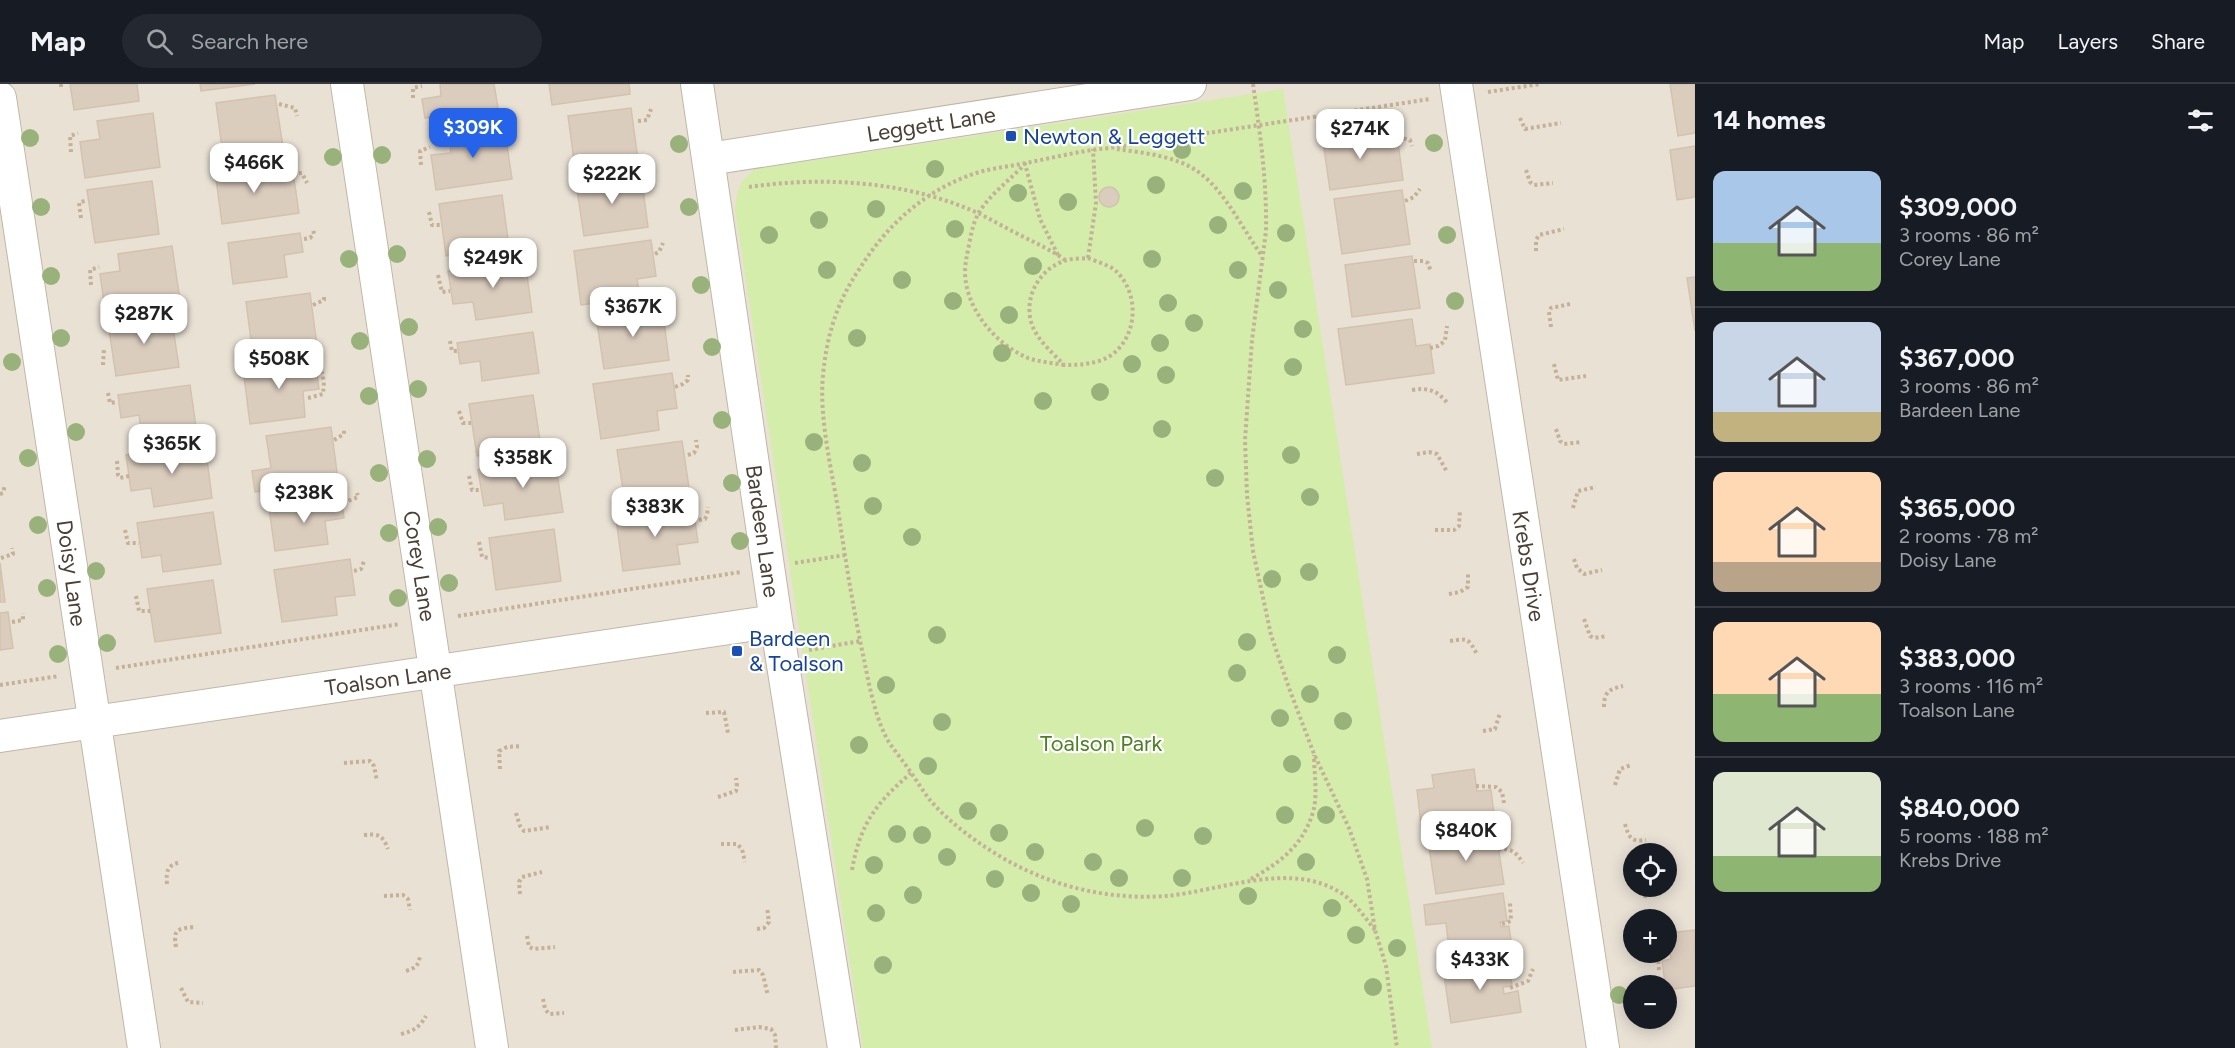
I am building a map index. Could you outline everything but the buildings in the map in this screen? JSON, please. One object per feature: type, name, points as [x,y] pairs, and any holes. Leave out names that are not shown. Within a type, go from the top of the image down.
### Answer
[{"type":"street","name":"Corey Lane","points":[[346,84],[492,1048]]},
{"type":"street","name":"Bardeen Lane","points":[[697,84],[776,621],[844,1048]]},
{"type":"street","name":"Leggett Lane","points":[[709,159],[1045,95],[1190,84]]},
{"type":"street","name":"Krebs Drive","points":[[1457,92],[1603,1048]]},
{"type":"street","name":"Doisy Lane","points":[[0,98],[144,1048]]},
{"type":"street","name":"Toalson Lane","points":[[0,736],[776,621]]},
{"type":"path","points":[[1253,84],[1264,157],[1266,205],[1266,231],[1252,340],[1245,440],[1247,495],[1253,550],[1271,635],[1314,754],[1349,828],[1367,879],[1375,930],[1386,966],[1397,1048]]},
{"type":"path","points":[[1375,930],[1344,894],[1318,882],[1300,879],[1248,881],[1177,894],[1144,897],[1114,896],[1055,882],[1005,859],[950,820],[931,801],[887,739],[871,693],[860,641],[824,412],[823,378],[833,322],[845,290],[879,239],[907,211],[928,196],[967,176],[1092,149],[1259,125],[1457,92],[1540,84]]},
{"type":"path","points":[[412,98],[412,88],[422,86]]},
{"type":"path","points":[[279,104],[295,108],[297,116]]},
{"type":"path","points":[[638,122],[647,120],[651,109]]},
{"type":"path","points":[[1520,118],[1525,129],[1561,123]]},
{"type":"path","points":[[71,152],[70,136],[78,133]]},
{"type":"path","points":[[1386,138],[1405,137],[1410,140],[1412,146]]},
{"type":"path","points":[[421,165],[420,151],[430,147]]},
{"type":"path","points":[[1110,148],[1149,153],[1175,161],[1201,174],[1221,196],[1262,256]]},
{"type":"path","points":[[1088,258],[1096,203],[1092,149]]},
{"type":"path","points":[[1025,164],[989,199],[972,229],[965,274],[969,296],[990,331],[1013,350],[1040,362],[1064,365],[1092,363],[1111,355],[1124,342],[1132,322],[1132,296],[1115,270],[1088,258],[1065,260],[1047,271],[1028,300],[1033,326],[1041,340],[1064,365]]},
{"type":"path","points":[[1025,164],[1040,219],[1058,255]]},
{"type":"path","points":[[1526,170],[1530,182],[1534,185],[1553,183]]},
{"type":"path","points":[[293,174],[302,173],[307,183]]},
{"type":"path","points":[[748,187],[774,183],[827,181],[895,188],[979,213],[1065,260]]},
{"type":"path","points":[[1405,201],[1414,198],[1420,189]]},
{"type":"path","points":[[81,218],[79,203],[87,200]]},
{"type":"path","points":[[429,212],[432,225],[441,225]]},
{"type":"path","points":[[304,239],[314,234],[313,229]]},
{"type":"path","points":[[1536,251],[1536,240],[1539,235],[1564,229]]},
{"type":"path","points":[[655,254],[659,252],[663,243]]},
{"type":"path","points":[[1414,261],[1428,263],[1431,272]]},
{"type":"path","points":[[92,285],[90,270],[99,267]]},
{"type":"path","points":[[438,275],[442,292],[450,291]]},
{"type":"path","points":[[313,305],[324,300],[324,294]]},
{"type":"path","points":[[1551,327],[1551,308],[1570,304]]},
{"type":"path","points":[[666,315],[673,311],[672,308]]},
{"type":"path","points":[[1430,348],[1445,341],[1447,326]]},
{"type":"path","points":[[450,341],[451,350],[458,351]]},
{"type":"path","points":[[103,365],[104,349]]},
{"type":"path","points":[[1554,364],[1558,380],[1586,376]]},
{"type":"path","points":[[308,398],[323,394],[322,372]]},
{"type":"path","points":[[675,387],[688,380],[688,375]]},
{"type":"path","points":[[1412,390],[1432,390],[1440,394],[1448,404]]},
{"type":"path","points":[[108,393],[110,403],[117,402]]},
{"type":"path","points":[[459,411],[464,423],[471,423]]},
{"type":"path","points":[[334,440],[344,434],[344,429]]},
{"type":"path","points":[[1556,429],[1560,441],[1564,444],[1582,442]]},
{"type":"path","points":[[688,455],[694,453],[698,447],[696,440]]},
{"type":"path","points":[[1417,454],[1429,452],[1437,454],[1447,472]]},
{"type":"path","points":[[117,460],[120,478],[129,476]]},
{"type":"path","points":[[470,476],[472,490],[479,490]]},
{"type":"path","points":[[0,494],[3,493],[5,485]]},
{"type":"path","points":[[1573,508],[1578,491],[1596,487]]},
{"type":"path","points":[[343,503],[354,500],[358,497],[357,493]]},
{"type":"path","points":[[699,520],[705,519],[708,507]]},
{"type":"path","points":[[1435,530],[1454,530],[1459,526],[1460,510]]},
{"type":"path","points":[[125,530],[128,543],[139,543]]},
{"type":"path","points":[[479,542],[482,557],[490,558]]},
{"type":"path","points":[[1,558],[13,555],[12,548]]},
{"type":"path","points":[[792,564],[845,555]]},
{"type":"path","points":[[1574,559],[1577,568],[1584,573],[1602,570]]},
{"type":"path","points":[[354,571],[361,569],[364,561]]},
{"type":"path","points":[[449,617],[744,572]]},
{"type":"path","points":[[1449,594],[1460,592],[1468,587],[1468,573]]},
{"type":"path","points":[[136,596],[139,611],[150,611]]},
{"type":"path","points":[[12,622],[23,620],[23,613]]},
{"type":"path","points":[[1584,619],[1590,636],[1594,638],[1607,636]]},
{"type":"path","points":[[113,668],[409,622]]},
{"type":"path","points":[[1450,641],[1468,640],[1478,654]]},
{"type":"path","points":[[803,651],[860,641]]},
{"type":"path","points":[[0,685],[68,675]]},
{"type":"path","points":[[1604,707],[1604,696],[1608,691],[1623,686]]},
{"type":"path","points":[[706,713],[724,712],[728,733]]},
{"type":"path","points":[[1483,732],[1495,729],[1500,713]]},
{"type":"path","points":[[500,769],[499,751],[507,747],[522,746]]},
{"type":"path","points":[[1248,881],[1277,864],[1291,852],[1302,835],[1313,812],[1314,754]]},
{"type":"path","points":[[344,763],[370,761],[374,766],[376,781]]},
{"type":"path","points":[[1615,785],[1620,769],[1631,765]]},
{"type":"path","points":[[852,870],[857,844],[870,816],[888,792],[911,773]]},
{"type":"path","points":[[718,797],[736,791],[736,778]]},
{"type":"path","points":[[1476,786],[1496,787],[1502,792],[1504,803]]},
{"type":"path","points":[[516,813],[524,831],[551,827]]},
{"type":"path","points":[[1625,825],[1631,839],[1646,840]]},
{"type":"path","points":[[364,835],[379,835],[384,838],[388,849]]},
{"type":"path","points":[[721,844],[737,844],[742,849],[745,862]]},
{"type":"path","points":[[1498,849],[1508,848],[1517,853],[1523,862]]},
{"type":"path","points":[[167,884],[168,868],[181,862]]},
{"type":"path","points":[[520,894],[519,882],[522,877],[542,872]]},
{"type":"path","points":[[384,896],[403,895],[408,899],[410,910]]},
{"type":"path","points":[[1502,924],[1511,921],[1510,903]]},
{"type":"path","points":[[757,929],[764,928],[769,922],[767,907]]},
{"type":"path","points":[[176,947],[174,935],[176,932],[180,929],[194,927]]},
{"type":"path","points":[[527,936],[529,947],[534,949],[555,947]]},
{"type":"path","points":[[406,971],[414,969],[419,964],[420,955]]},
{"type":"path","points":[[1658,963],[1659,970]]},
{"type":"path","points":[[1510,988],[1528,981],[1533,969]]},
{"type":"path","points":[[733,972],[759,970],[763,975],[768,996]]},
{"type":"path","points":[[181,988],[188,1002],[203,1003]]},
{"type":"path","points":[[543,999],[545,1010],[549,1014],[564,1013]]},
{"type":"path","points":[[401,1034],[414,1030],[426,1016]]},
{"type":"path","points":[[735,1030],[759,1027],[771,1029],[775,1035],[776,1048]]},
{"type":"shaded area","points":[[0,84],[1695,84],[1695,1048],[0,1048]]},
{"type":"green space","name":"Toalson Park","points":[[1283,89],[1432,1048],[863,1048],[735,209],[740,186],[756,169]]},
{"type":"place","name":"Newton & Leggett","points":[[1011,136]]},
{"type":"place","name":"Bardeen & Toalson","points":[[737,651]]}]
